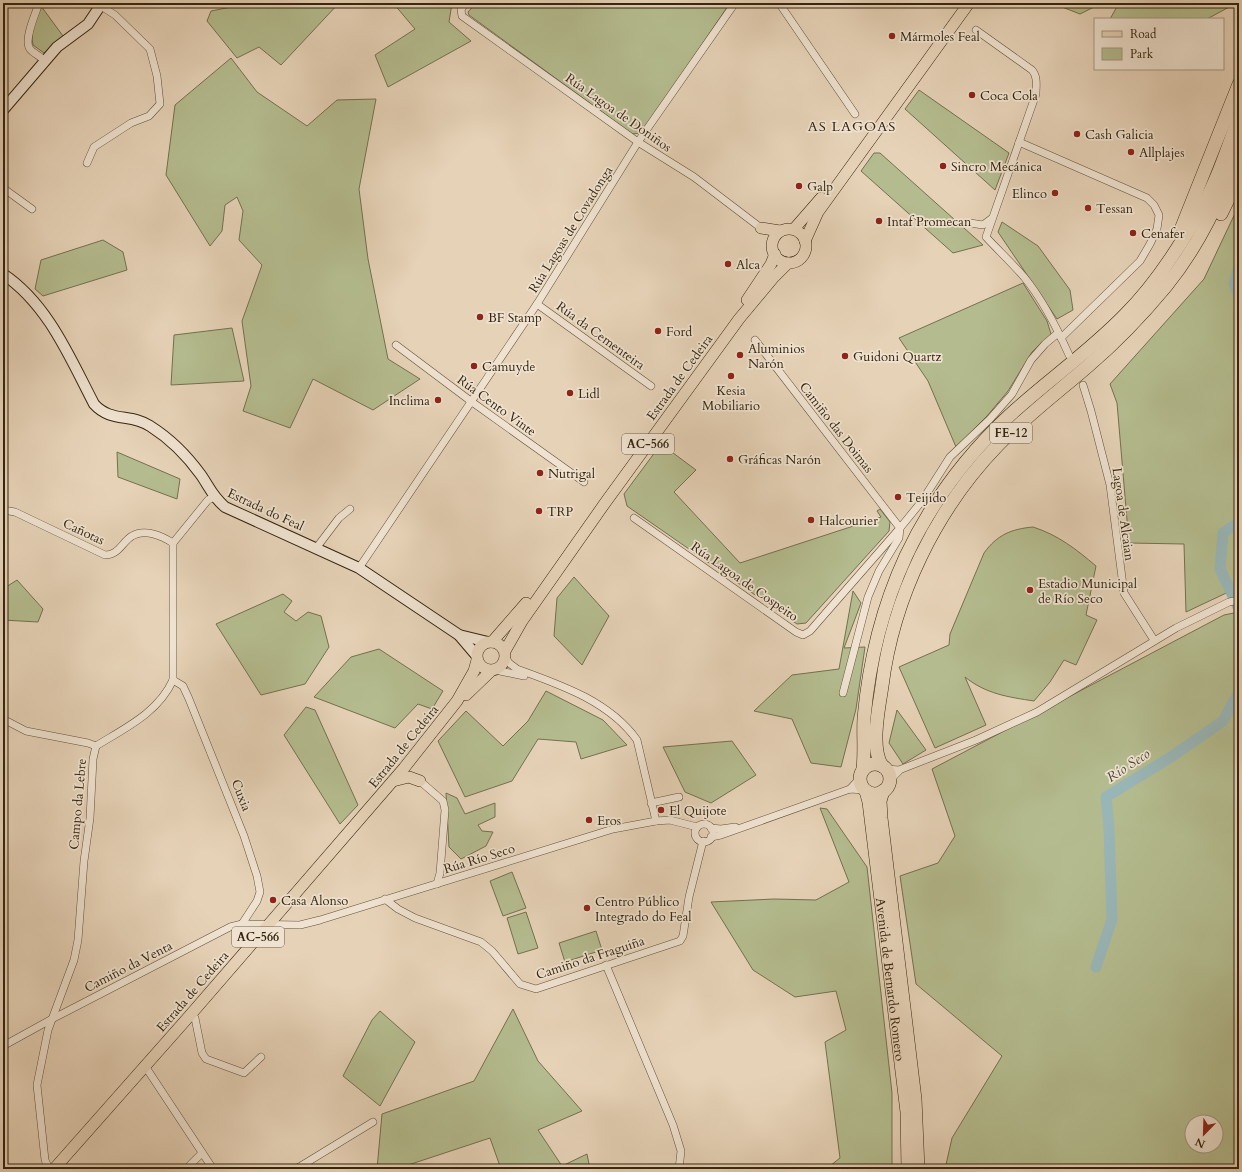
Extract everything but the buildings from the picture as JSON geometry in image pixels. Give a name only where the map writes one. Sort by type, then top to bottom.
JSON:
[{"type":"highway","points":[[1167,263],[1239,84]]},
{"type":"highway","name":"FE-12","points":[[863,782],[864,724],[872,659],[892,590],[923,524],[943,491],[991,433],[1100,340],[1136,303],[1167,263],[1202,206],[1239,117]]},
{"type":"highway","name":"FE-12","points":[[888,775],[876,752],[878,718],[888,648],[902,602],[915,570],[946,512],[972,474],[998,444],[1028,416],[1089,365],[1137,320],[1177,271],[1212,216],[1239,149]]},
{"type":"highway","points":[[1177,271],[1204,243],[1230,197],[1239,177]]},
{"type":"highway","points":[[874,764],[888,775],[874,794],[863,782],[874,764]]},
{"type":"highway","name":"Avenida de Bernardo Romero","points":[[888,775],[880,801],[881,818],[915,1098],[918,1169]]},
{"type":"highway","name":"Avenida de Bernardo Romero","points":[[863,782],[869,802],[907,1112],[908,1169]]},
{"type":"main road","points":[[794,229],[838,177],[962,3]]},
{"type":"main road","name":"AC-566","points":[[788,263],[797,260],[803,255],[806,248],[805,241],[818,212],[969,3]]},
{"type":"main road","points":[[3,110],[56,47],[88,24],[102,4]]},
{"type":"main road","points":[[761,228],[780,231],[794,229],[801,233],[805,241]]},
{"type":"main road","points":[[761,228],[772,242],[775,254],[781,260],[788,263]]},
{"type":"main road","points":[[772,242],[780,231]]},
{"type":"main road","name":"Estrada de Cedeira","points":[[490,642],[526,605],[735,318],[771,264],[775,254]]},
{"type":"main road","name":"Estrada de Cedeira","points":[[505,654],[522,620],[702,369],[739,319],[774,277],[788,263]]},
{"type":"main road","name":"Estrada do Feal","points":[[3,274],[23,288],[45,315],[57,334],[94,404],[101,412],[110,416],[139,419],[151,426],[192,464],[202,476],[214,497],[225,507],[317,547],[359,568],[459,635],[477,657]]},
{"type":"main road","name":"Estrada do Feal","points":[[459,635],[490,642]]},
{"type":"main road","points":[[490,642],[499,644],[505,654],[503,665],[493,671],[482,668],[477,657],[481,646],[490,642]]},
{"type":"main road","name":"Estrada de Cedeira","points":[[54,1169],[393,782],[457,701],[474,671],[477,657]]},
{"type":"main road","name":"Estrada de Cedeira","points":[[457,701],[493,671]]},
{"type":"main road","points":[[414,756],[413,772],[420,781]]},
{"type":"main road","points":[[404,768],[420,781]]},
{"type":"main road","points":[[393,782],[409,777],[420,781]]},
{"type":"street","points":[[39,3],[28,36],[28,45],[30,49],[44,61]]},
{"type":"street","name":"Rúa Lagoa de Doniños","points":[[465,3],[461,10],[462,16],[638,142],[694,177],[761,228]]},
{"type":"street","name":"Rúa Lagoas de Covadonga","points":[[359,568],[538,304],[638,142],[735,3]]},
{"type":"street","points":[[779,3],[855,114]]},
{"type":"street","points":[[87,163],[94,148],[131,123],[148,116],[160,104],[157,76],[150,49],[102,4]]},
{"type":"street","points":[[976,30],[1035,74],[1036,94],[986,237],[1024,278],[1042,303],[1060,335],[1068,355]]},
{"type":"street","points":[[843,693],[868,597],[879,571],[899,538],[900,528],[922,501],[950,457],[999,409],[1012,394],[1031,360],[1045,344],[1060,335],[1140,261],[1152,239],[1159,215],[1154,205],[1147,198],[1019,142]]},
{"type":"street","points":[[3,188],[32,208]]},
{"type":"street","points":[[970,223],[983,225],[992,219]]},
{"type":"street","name":"Rúa da Cementeira","points":[[538,304],[651,386]]},
{"type":"street","name":"Camiño das Doimas","points":[[755,340],[900,528]]},
{"type":"street","name":"Rúa Cento Vinte","points":[[396,345],[472,402],[584,482]]},
{"type":"street","name":"Lagoa de Alcaian","points":[[1083,385],[1092,410],[1110,486],[1124,593],[1154,640]]},
{"type":"street","points":[[173,543],[208,500],[214,497]]},
{"type":"street","points":[[317,547],[339,518],[350,509]]},
{"type":"street","name":"Cañotas","points":[[3,510],[15,512],[105,554],[111,555],[118,551],[132,536],[141,532],[152,533],[173,543]]},
{"type":"street","name":"Rúa Lagoa de Cospeito","points":[[634,518],[796,632],[803,635],[810,631],[900,528]]},
{"type":"street","name":"Campo da Lebre","points":[[49,1169],[45,1160],[37,1085],[52,1019],[74,960],[78,940],[84,861],[90,818],[93,759],[96,746],[151,710],[167,693],[173,680],[173,543]]},
{"type":"street","points":[[888,775],[976,740],[1037,712],[1154,640],[1229,602],[1239,600]]},
{"type":"street","points":[[505,654],[509,663],[517,669],[590,699],[606,709],[631,730],[637,740],[656,821]]},
{"type":"street","points":[[493,671],[550,682]]},
{"type":"street","name":"Cuxia","points":[[173,680],[183,686],[189,699],[244,836],[257,876],[260,892],[257,901],[242,924]]},
{"type":"street","points":[[3,719],[26,731],[88,742],[96,746]]},
{"type":"street","points":[[420,781],[443,801],[445,810],[442,860],[437,884]]},
{"type":"street","points":[[751,824],[721,829],[711,828],[706,824],[697,827],[695,835],[698,839],[703,841],[711,837],[751,824],[850,788],[863,782]]},
{"type":"street","points":[[850,788],[863,782]]},
{"type":"street","points":[[651,803],[679,797]]},
{"type":"street","name":"Rúa Río Seco","points":[[269,924],[300,925],[613,830],[656,821],[670,820],[697,827]]},
{"type":"street","points":[[711,828],[711,837]]},
{"type":"street","name":"Camiño da Fraguiña","points":[[385,899],[398,909],[414,918],[481,942],[492,951],[520,984],[536,989],[680,941],[683,936],[689,897],[703,841]]},
{"type":"street","points":[[442,860],[444,872],[450,880]]},
{"type":"street","name":"Camiño da Venta","points":[[3,1046],[230,927],[242,924],[269,924]]},
{"type":"street","points":[[606,965],[673,1125],[681,1151],[679,1169]]},
{"type":"street","points":[[192,1013],[195,1018],[202,1053],[206,1059],[244,1073],[261,1057]]},
{"type":"street","points":[[145,1066],[213,1169]]},
{"type":"street","points":[[296,1169],[373,1122]]},
{"type":"street","points":[[186,1169],[202,1153]]},
{"type":"green space","points":[[251,3],[339,3],[281,65],[259,47],[237,58],[207,21],[211,11]]},
{"type":"green space","points":[[393,3],[452,3],[449,22],[471,41],[388,87],[375,55],[415,29]]},
{"type":"green space","points":[[476,3],[730,3],[643,131],[632,134],[469,15],[468,12]]},
{"type":"green space","points":[[1052,3],[1090,3],[1094,7],[1080,14]]},
{"type":"green space","points":[[1119,3],[1226,3],[1231,6],[1209,18],[1111,18]]},
{"type":"green space","points":[[41,6],[63,36],[44,53],[33,45],[32,40],[34,25]]},
{"type":"green space","points":[[231,58],[257,92],[307,126],[337,100],[376,99],[359,189],[368,259],[388,359],[420,379],[373,410],[313,379],[290,428],[243,411],[251,386],[242,321],[262,265],[239,240],[243,211],[237,197],[225,205],[222,231],[210,246],[166,175],[175,105]]},
{"type":"green space","points":[[919,90],[1009,153],[995,190],[905,109]]},
{"type":"green space","points":[[874,153],[880,153],[983,245],[953,253],[861,171]]},
{"type":"green space","points":[[1239,205],[1239,587],[1186,612],[1184,544],[1129,543],[1117,403],[1110,384],[1204,279]]},
{"type":"green space","points":[[1002,222],[1038,246],[1070,290],[1073,310],[1057,319],[998,232]]},
{"type":"green space","points":[[103,240],[123,252],[127,270],[43,296],[35,289],[41,260]]},
{"type":"green space","points":[[1023,283],[1047,321],[1051,334],[1032,352],[1008,391],[987,416],[956,447],[928,381],[899,338]]},
{"type":"green space","points":[[232,328],[244,381],[171,385],[174,335]]},
{"type":"green space","points":[[661,444],[696,470],[674,492],[740,563],[881,517],[877,511],[880,509],[890,522],[889,531],[806,623],[797,624],[627,506],[624,494]]},
{"type":"green space","points":[[117,452],[180,479],[177,499],[118,477]]},
{"type":"green space","name":"Estadio Municipal de Río Seco","points":[[1033,527],[1051,534],[1066,543],[1096,566],[1086,615],[1097,620],[1076,665],[1064,660],[1050,682],[1034,701],[989,691],[965,677],[986,725],[935,748],[899,667],[949,645],[950,634],[984,553],[999,537],[1011,531]]},
{"type":"green space","points":[[574,577],[609,616],[582,665],[554,636],[557,598]]},
{"type":"green space","points":[[17,580],[43,609],[38,622],[3,620],[3,589]]},
{"type":"green space","points":[[853,591],[861,603],[844,648],[865,647],[856,709],[841,767],[811,763],[792,719],[754,711],[792,675],[839,669]]},
{"type":"green space","points":[[283,594],[292,601],[284,612],[296,621],[308,612],[321,616],[329,647],[305,684],[261,695],[216,624]]},
{"type":"green space","points":[[1239,612],[1239,1169],[945,1169],[952,1138],[1002,1056],[916,984],[900,876],[938,863],[955,836],[932,769],[1224,615]]},
{"type":"green space","points":[[379,649],[443,691],[432,709],[418,704],[395,728],[314,697],[351,657]]},
{"type":"green space","points":[[546,691],[603,720],[627,745],[581,759],[576,742],[538,739],[512,781],[465,797],[438,741],[466,711],[503,746],[528,721]]},
{"type":"green space","points":[[306,707],[315,710],[358,805],[340,824],[284,735]]},
{"type":"green space","points":[[897,710],[926,750],[903,764],[889,743]]},
{"type":"green space","points":[[732,741],[756,775],[711,803],[685,792],[663,747]]},
{"type":"green space","points":[[446,793],[457,798],[465,814],[495,803],[495,817],[478,825],[482,831],[493,832],[486,846],[461,859],[449,847]]},
{"type":"green space","points":[[820,808],[827,809],[867,867],[892,1093],[892,1169],[826,1169],[840,1158],[825,1042],[846,1030],[836,991],[795,997],[753,970],[711,902],[774,899],[816,900],[849,882]]},
{"type":"green space","points":[[512,872],[526,908],[503,916],[490,881]]},
{"type":"green space","points":[[526,912],[538,948],[518,954],[507,918]]},
{"type":"green space","points":[[596,931],[602,950],[565,962],[559,943]]},
{"type":"green space","points":[[513,1009],[538,1061],[582,1111],[538,1130],[562,1166],[587,1154],[590,1169],[501,1169],[490,1138],[396,1169],[377,1169],[382,1114],[474,1081]]},
{"type":"green space","points":[[380,1011],[415,1042],[380,1106],[343,1076],[372,1020]]},
{"type":"waterway","name":"Río Seco","points":[[1239,267],[1234,284],[1239,296]]},
{"type":"waterway","name":"Río Seco","points":[[1239,522],[1223,533],[1220,569],[1239,609]]},
{"type":"waterway","name":"Río Seco","points":[[1096,967],[1112,919],[1109,828],[1106,797],[1174,755],[1223,721],[1239,692]]},
{"type":"place","name":"Mármoles Feal","points":[[892,36]]},
{"type":"place","name":"Coca Cola","points":[[972,95]]},
{"type":"place","name":"Cash Galicia","points":[[1077,134]]},
{"type":"place","name":"Allplajes","points":[[1131,152]]},
{"type":"place","name":"Sincro Mecánica","points":[[943,166]]},
{"type":"place","name":"Galp","points":[[799,186]]},
{"type":"place","name":"Elinco","points":[[1055,193]]},
{"type":"place","name":"Tessan","points":[[1088,208]]},
{"type":"place","name":"Intaf Promecan","points":[[879,221]]},
{"type":"place","name":"Cenafer","points":[[1133,233]]},
{"type":"place","name":"Alca","points":[[728,264]]},
{"type":"place","name":"BF Stamp","points":[[480,317]]},
{"type":"place","name":"Ford","points":[[658,331]]},
{"type":"place","name":"Aluminios Narón","points":[[740,355]]},
{"type":"place","name":"Guidoni Quartz","points":[[845,356]]},
{"type":"place","name":"Camuyde","points":[[474,366]]},
{"type":"place","name":"Kesia Mobiliario","points":[[731,376]]},
{"type":"place","name":"Lidl","points":[[570,393]]},
{"type":"place","name":"Inclima","points":[[438,400]]},
{"type":"place","name":"Gráficas Narón","points":[[730,459]]},
{"type":"place","name":"Nutrigal","points":[[540,473]]},
{"type":"place","name":"Teijido","points":[[898,497]]},
{"type":"place","name":"TRP","points":[[539,511]]},
{"type":"place","name":"Halcourier","points":[[811,520]]},
{"type":"place","name":"Estadio Municipal de Río Seco","points":[[1030,590]]},
{"type":"place","name":"El Quijote","points":[[661,810]]},
{"type":"place","name":"Eros","points":[[589,820]]},
{"type":"place","name":"Casa Alonso","points":[[273,900]]},
{"type":"place","name":"Centro Público Integrado do Feal","points":[[587,908]]},
{"type":"district","name":"AS LAGOAS","points":[[852,126]]}]
